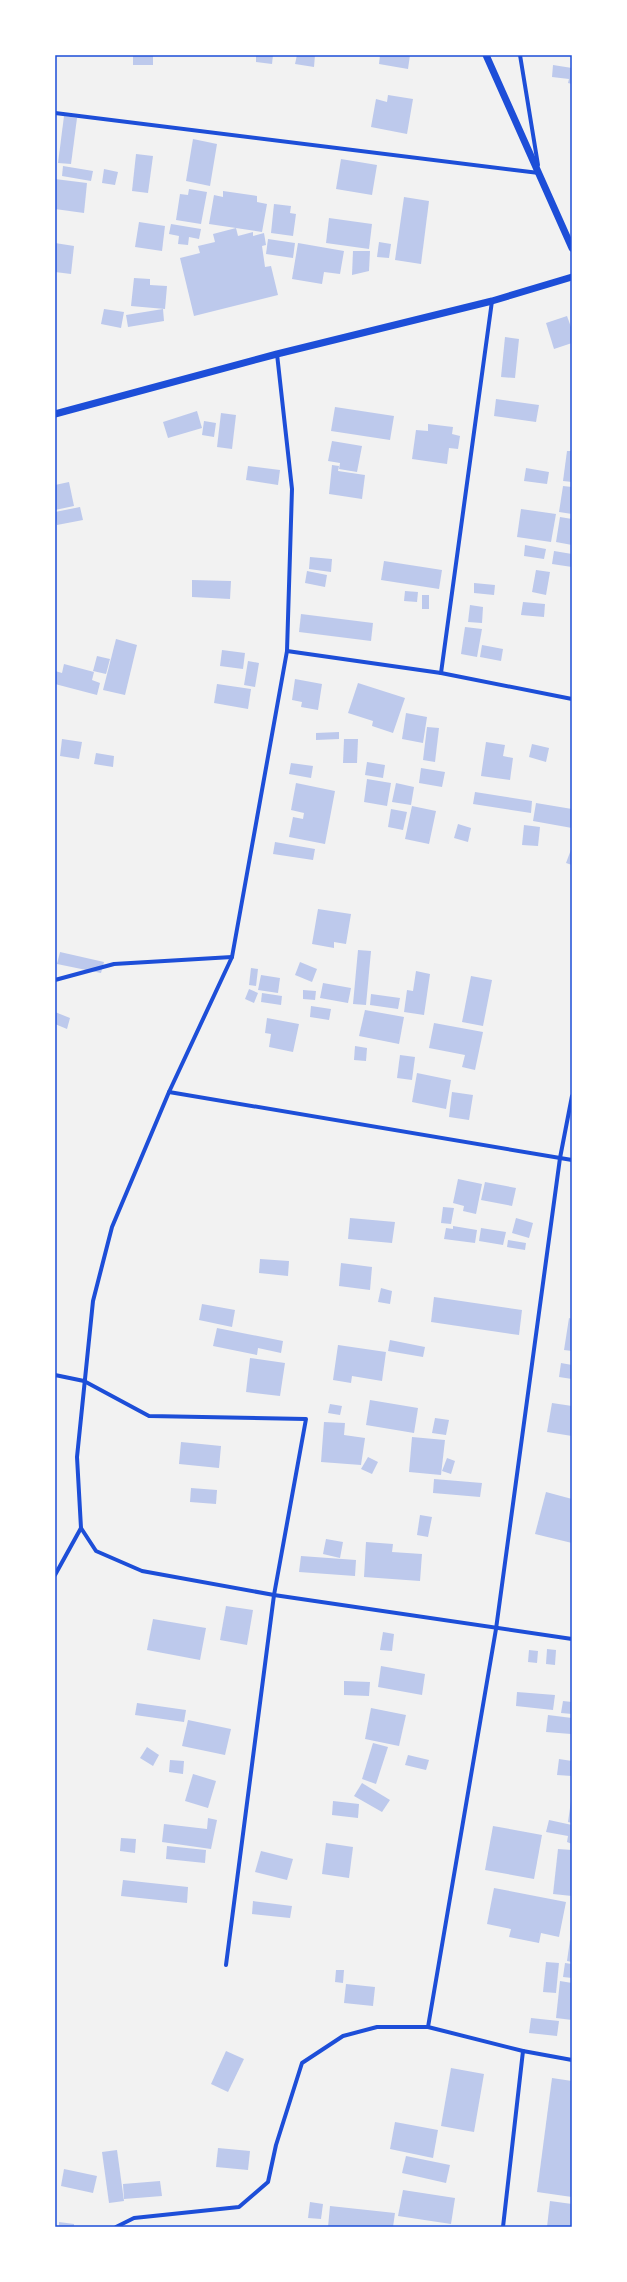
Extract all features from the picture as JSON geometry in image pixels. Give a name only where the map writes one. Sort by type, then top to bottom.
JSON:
[{"type":"street","points":[[486,55],[572,248]]},
{"type":"street","points":[[520,55],[539,173]]},
{"type":"street","points":[[55,113],[539,173]]},
{"type":"street","points":[[55,414],[277,354],[492,301],[572,277]]},
{"type":"street","points":[[441,672],[492,301]]},
{"type":"street","points":[[277,354],[292,489],[287,651],[232,957],[169,1092],[112,1227],[93,1301],[77,1457],[81,1528],[96,1551],[126,1566],[142,1571],[274,1595],[496,1629],[572,1639]]},
{"type":"street","points":[[287,651],[441,672],[572,699]]},
{"type":"street","points":[[55,980],[114,964],[232,957]]},
{"type":"street","points":[[169,1092],[572,1160]]},
{"type":"street","points":[[428,2027],[496,1629],[560,1158],[572,1096]]},
{"type":"street","points":[[55,1375],[84,1381],[149,1416],[306,1419],[274,1595],[226,1965]]},
{"type":"street","points":[[55,1575],[81,1528]]},
{"type":"street","points":[[116,2227],[134,2218],[239,2207],[268,2182],[276,2145],[302,2063],[343,2036],[377,2026],[428,2027],[523,2051],[572,2060]]},
{"type":"street","points":[[503,2227],[523,2051]]},
{"type":"building","points":[[133,55],[153,55],[153,65],[133,65]]},
{"type":"building","points":[[256,55],[273,55],[272,64],[256,62]]},
{"type":"building","points":[[297,55],[315,55],[314,67],[295,64]]},
{"type":"building","points":[[380,55],[410,55],[408,69],[379,64]]},
{"type":"building","points":[[553,65],[572,68],[572,84],[568,83],[569,79],[552,77]]},
{"type":"building","points":[[388,95],[413,99],[407,134],[371,127],[376,99],[387,102]]},
{"type":"building","points":[[64,116],[77,118],[71,164],[58,163]]},
{"type":"building","points":[[193,139],[217,144],[210,186],[186,181]]},
{"type":"building","points":[[136,154],[153,156],[148,193],[132,191]]},
{"type":"building","points":[[341,159],[377,165],[372,195],[336,189]]},
{"type":"building","points":[[63,166],[93,171],[91,181],[62,176]]},
{"type":"building","points":[[104,169],[118,172],[115,185],[102,183]]},
{"type":"building","points":[[55,179],[87,183],[84,213],[55,209]]},
{"type":"building","points":[[189,189],[207,192],[201,224],[176,220],[180,194],[188,195]]},
{"type":"building","points":[[223,191],[257,196],[257,202],[267,204],[262,232],[209,224],[214,195],[223,197]]},
{"type":"building","points":[[404,197],[429,201],[421,264],[395,260]]},
{"type":"building","points":[[274,204],[291,206],[290,213],[296,214],[293,236],[271,233]]},
{"type":"building","points":[[329,218],[372,224],[369,249],[326,243]]},
{"type":"building","points":[[139,222],[165,226],[162,251],[135,247]]},
{"type":"building","points":[[171,224],[201,229],[199,239],[189,237],[188,245],[178,244],[179,236],[169,234]]},
{"type":"building","points":[[236,228],[238,236],[253,232],[253,236],[264,233],[266,245],[262,246],[265,267],[271,266],[278,295],[194,316],[180,258],[200,253],[198,246],[215,242],[213,234]]},
{"type":"building","points":[[268,239],[295,243],[293,258],[266,254]]},
{"type":"building","points":[[379,242],[391,244],[389,258],[377,257]]},
{"type":"building","points":[[55,243],[74,246],[71,274],[55,272]]},
{"type":"building","points":[[298,243],[344,251],[340,274],[324,272],[322,284],[292,279]]},
{"type":"building","points":[[353,251],[370,251],[369,271],[352,275]]},
{"type":"building","points":[[134,278],[150,279],[150,285],[167,286],[165,309],[131,306]]},
{"type":"building","points":[[104,309],[124,312],[121,328],[101,324]]},
{"type":"building","points":[[163,309],[164,321],[128,327],[126,315]]},
{"type":"building","points":[[567,316],[572,330],[572,343],[554,349],[546,323]]},
{"type":"building","points":[[505,337],[519,339],[515,378],[501,377]]},
{"type":"building","points":[[496,399],[539,405],[536,422],[494,416]]},
{"type":"building","points":[[335,407],[394,416],[390,440],[331,431]]},
{"type":"building","points":[[197,411],[202,428],[168,438],[163,422]]},
{"type":"building","points":[[221,413],[236,415],[232,449],[217,447]]},
{"type":"building","points":[[204,421],[216,423],[214,437],[202,435]]},
{"type":"building","points":[[428,424],[453,427],[452,434],[460,436],[458,449],[449,448],[447,464],[412,459],[416,430],[428,431]]},
{"type":"building","points":[[332,441],[362,446],[357,472],[339,469],[340,463],[328,461]]},
{"type":"building","points":[[567,451],[572,451],[572,482],[563,481]]},
{"type":"building","points":[[332,465],[339,466],[338,471],[365,475],[362,499],[329,494]]},
{"type":"building","points":[[248,466],[280,470],[278,485],[246,480]]},
{"type":"building","points":[[526,468],[549,472],[547,484],[524,481]]},
{"type":"building","points":[[69,482],[74,506],[55,510],[55,485]]},
{"type":"building","points":[[563,486],[572,487],[572,514],[559,512]]},
{"type":"building","points":[[80,507],[83,520],[57,525],[55,512]]},
{"type":"building","points":[[521,509],[556,514],[551,542],[517,537]]},
{"type":"building","points":[[560,517],[572,519],[572,545],[556,542]]},
{"type":"building","points":[[525,545],[546,549],[544,559],[524,556]]},
{"type":"building","points":[[554,551],[572,554],[572,567],[552,564]]},
{"type":"building","points":[[310,557],[332,559],[331,572],[309,569]]},
{"type":"building","points":[[384,561],[442,570],[439,589],[381,580]]},
{"type":"building","points":[[536,570],[550,572],[546,595],[532,592]]},
{"type":"building","points":[[307,571],[327,575],[325,587],[305,583]]},
{"type":"building","points":[[192,580],[231,581],[230,599],[192,597]]},
{"type":"building","points":[[474,583],[495,585],[494,595],[474,593]]},
{"type":"building","points":[[405,591],[418,592],[417,602],[404,601]]},
{"type":"building","points":[[422,595],[429,595],[429,609],[422,609]]},
{"type":"building","points":[[523,602],[545,604],[544,617],[521,615]]},
{"type":"building","points":[[470,605],[483,607],[482,623],[468,622]]},
{"type":"building","points":[[301,614],[373,623],[371,641],[299,632]]},
{"type":"building","points":[[465,627],[482,629],[477,657],[461,654]]},
{"type":"building","points":[[116,639],[137,645],[125,695],[103,690]]},
{"type":"building","points":[[482,645],[503,649],[501,661],[480,657]]},
{"type":"building","points":[[222,650],[245,653],[243,669],[220,666]]},
{"type":"building","points":[[97,656],[110,659],[106,674],[93,671]]},
{"type":"building","points":[[248,661],[259,663],[255,687],[244,685]]},
{"type":"building","points":[[64,664],[94,672],[92,680],[100,683],[97,695],[55,684],[55,671],[62,673]]},
{"type":"building","points":[[295,679],[322,684],[318,710],[301,707],[302,702],[292,700]]},
{"type":"building","points":[[358,683],[405,698],[393,733],[372,726],[373,721],[348,713]]},
{"type":"building","points":[[217,684],[251,689],[248,709],[214,703]]},
{"type":"building","points":[[406,713],[427,717],[423,743],[402,739]]},
{"type":"building","points":[[427,727],[439,728],[435,762],[423,760]]},
{"type":"building","points":[[339,732],[339,739],[316,740],[316,733]]},
{"type":"building","points":[[62,739],[82,742],[79,759],[60,756]]},
{"type":"building","points":[[344,739],[358,739],[357,763],[343,763]]},
{"type":"building","points":[[486,742],[505,745],[503,756],[513,758],[510,780],[481,776]]},
{"type":"building","points":[[532,744],[549,748],[546,762],[529,757]]},
{"type":"building","points":[[96,753],[114,756],[113,767],[94,764]]},
{"type":"building","points":[[367,762],[385,765],[383,778],[365,775]]},
{"type":"building","points":[[291,763],[313,766],[311,778],[289,774]]},
{"type":"building","points":[[421,768],[445,772],[442,787],[419,783]]},
{"type":"building","points":[[367,779],[391,783],[387,806],[364,802]]},
{"type":"building","points":[[296,783],[335,791],[325,844],[289,837],[293,817],[303,819],[304,813],[291,810]]},
{"type":"building","points":[[396,783],[414,787],[411,805],[392,802]]},
{"type":"building","points":[[475,792],[532,801],[531,813],[473,804]]},
{"type":"building","points":[[536,803],[572,809],[572,828],[533,821]]},
{"type":"building","points":[[412,806],[436,811],[429,844],[405,839]]},
{"type":"building","points":[[391,809],[407,812],[403,830],[388,827]]},
{"type":"building","points":[[458,824],[471,828],[468,842],[454,838]]},
{"type":"building","points":[[524,825],[540,827],[538,846],[522,845]]},
{"type":"building","points":[[275,842],[315,849],[313,860],[273,854]]},
{"type":"building","points":[[572,847],[572,865],[566,863]]},
{"type":"building","points":[[318,909],[351,914],[346,944],[334,942],[334,948],[312,944]]},
{"type":"building","points":[[358,950],[371,951],[366,1005],[353,1004]]},
{"type":"building","points":[[60,952],[104,962],[101,973],[57,964]]},
{"type":"building","points":[[300,962],[317,969],[312,982],[295,975]]},
{"type":"building","points":[[251,968],[258,969],[256,986],[249,985]]},
{"type":"building","points":[[416,971],[430,974],[424,1015],[404,1012],[407,990],[413,991]]},
{"type":"building","points":[[261,975],[280,978],[278,993],[258,990]]},
{"type":"building","points":[[471,976],[492,980],[483,1026],[462,1022]]},
{"type":"building","points":[[323,983],[351,988],[348,1003],[320,998]]},
{"type":"building","points":[[249,989],[258,993],[254,1003],[245,999]]},
{"type":"building","points":[[303,990],[316,991],[315,1000],[303,999]]},
{"type":"building","points":[[262,993],[282,996],[281,1005],[261,1002]]},
{"type":"building","points":[[371,994],[400,998],[398,1009],[370,1005]]},
{"type":"building","points":[[311,1006],[331,1009],[329,1020],[310,1017]]},
{"type":"building","points":[[365,1010],[404,1017],[399,1044],[359,1036]]},
{"type":"building","points":[[55,1012],[70,1018],[67,1029],[55,1024]]},
{"type":"building","points":[[267,1018],[299,1024],[293,1052],[269,1047],[271,1034],[265,1033]]},
{"type":"building","points":[[434,1023],[483,1032],[475,1070],[462,1067],[465,1055],[429,1048]]},
{"type":"building","points":[[355,1046],[367,1048],[366,1061],[354,1060]]},
{"type":"building","points":[[400,1055],[415,1057],[412,1080],[397,1078]]},
{"type":"building","points":[[417,1073],[451,1080],[446,1109],[412,1102]]},
{"type":"building","points":[[452,1092],[473,1095],[469,1120],[449,1117]]},
{"type":"building","points":[[458,1179],[482,1184],[476,1214],[463,1211],[464,1206],[453,1203]]},
{"type":"building","points":[[485,1182],[516,1188],[512,1206],[481,1200]]},
{"type":"building","points":[[443,1207],[454,1208],[451,1224],[441,1223]]},
{"type":"building","points":[[350,1218],[395,1222],[392,1243],[348,1239]]},
{"type":"building","points":[[516,1218],[533,1223],[529,1238],[512,1233]]},
{"type":"building","points":[[453,1226],[477,1230],[475,1243],[444,1239],[446,1228],[453,1229]]},
{"type":"building","points":[[481,1228],[506,1232],[503,1245],[479,1241]]},
{"type":"building","points":[[508,1240],[526,1243],[525,1250],[507,1247]]},
{"type":"building","points":[[260,1259],[289,1261],[288,1276],[259,1273]]},
{"type":"building","points":[[341,1263],[372,1267],[370,1290],[339,1286]]},
{"type":"building","points":[[381,1288],[392,1291],[390,1304],[378,1302]]},
{"type":"building","points":[[434,1297],[522,1310],[519,1335],[431,1322]]},
{"type":"building","points":[[202,1304],[235,1310],[232,1327],[199,1320]]},
{"type":"building","points":[[569,1318],[572,1319],[572,1351],[564,1350]]},
{"type":"building","points":[[217,1328],[283,1341],[281,1353],[258,1348],[257,1355],[213,1346]]},
{"type":"building","points":[[390,1340],[425,1347],[423,1357],[388,1351]]},
{"type":"building","points":[[338,1345],[386,1352],[382,1381],[352,1376],[351,1383],[333,1380]]},
{"type":"building","points":[[250,1358],[285,1363],[280,1396],[246,1392]]},
{"type":"building","points":[[561,1363],[572,1365],[572,1379],[559,1377]]},
{"type":"building","points":[[370,1400],[418,1408],[414,1433],[366,1425]]},
{"type":"building","points":[[552,1403],[572,1406],[572,1436],[547,1432]]},
{"type":"building","points":[[330,1404],[342,1406],[340,1415],[328,1413]]},
{"type":"building","points":[[435,1418],[449,1420],[446,1435],[432,1433]]},
{"type":"building","points":[[324,1422],[345,1423],[344,1435],[365,1438],[361,1465],[321,1462]]},
{"type":"building","points":[[412,1437],[445,1440],[441,1475],[409,1472]]},
{"type":"building","points":[[181,1442],[221,1446],[219,1468],[179,1464]]},
{"type":"building","points":[[368,1457],[378,1462],[372,1474],[361,1469]]},
{"type":"building","points":[[447,1458],[455,1461],[451,1474],[442,1471]]},
{"type":"building","points":[[434,1479],[482,1483],[480,1497],[433,1493]]},
{"type":"building","points":[[191,1488],[217,1490],[216,1504],[190,1502]]},
{"type":"building","points":[[546,1492],[572,1499],[572,1543],[535,1534]]},
{"type":"building","points":[[420,1515],[432,1517],[428,1537],[417,1535]]},
{"type":"building","points":[[326,1539],[343,1542],[340,1558],[323,1554]]},
{"type":"building","points":[[366,1542],[393,1544],[392,1552],[422,1554],[420,1581],[364,1577]]},
{"type":"building","points":[[301,1556],[356,1560],[355,1576],[299,1572]]},
{"type":"building","points":[[226,1606],[253,1610],[247,1645],[220,1640]]},
{"type":"building","points":[[153,1619],[206,1628],[200,1660],[147,1650]]},
{"type":"building","points":[[383,1632],[394,1634],[392,1651],[380,1650]]},
{"type":"building","points":[[547,1649],[556,1650],[555,1665],[546,1664]]},
{"type":"building","points":[[529,1650],[538,1651],[537,1663],[528,1662]]},
{"type":"building","points":[[381,1666],[425,1674],[422,1695],[378,1687]]},
{"type":"building","points":[[344,1681],[370,1682],[369,1696],[344,1695]]},
{"type":"building","points":[[517,1692],[555,1695],[553,1710],[516,1706]]},
{"type":"building","points":[[563,1701],[572,1702],[572,1714],[561,1713]]},
{"type":"building","points":[[137,1703],[186,1710],[184,1722],[135,1715]]},
{"type":"building","points":[[371,1708],[406,1715],[399,1746],[365,1739]]},
{"type":"building","points":[[548,1715],[572,1718],[571,1734],[546,1732]]},
{"type":"building","points":[[188,1720],[231,1729],[225,1755],[182,1746]]},
{"type":"building","points":[[373,1743],[388,1747],[376,1784],[362,1779]]},
{"type":"building","points":[[147,1747],[159,1755],[153,1766],[140,1758]]},
{"type":"building","points":[[408,1755],[429,1760],[426,1770],[405,1765]]},
{"type":"building","points":[[559,1759],[572,1761],[572,1776],[557,1775]]},
{"type":"building","points":[[170,1760],[184,1761],[183,1774],[169,1772]]},
{"type":"building","points":[[193,1774],[216,1781],[208,1808],[185,1801]]},
{"type":"building","points":[[362,1783],[390,1800],[382,1812],[354,1796]]},
{"type":"building","points":[[333,1801],[359,1804],[358,1818],[332,1815]]},
{"type":"building","points":[[572,1801],[572,1823],[568,1822]]},
{"type":"building","points":[[208,1818],[217,1820],[211,1849],[162,1842],[164,1824],[207,1829]]},
{"type":"building","points":[[549,1820],[572,1825],[572,1844],[567,1842],[568,1836],[546,1832]]},
{"type":"building","points":[[493,1826],[542,1835],[534,1879],[485,1870]]},
{"type":"building","points":[[121,1838],[136,1839],[135,1853],[120,1851]]},
{"type":"building","points":[[326,1843],[353,1847],[349,1878],[322,1874]]},
{"type":"building","points":[[167,1846],[206,1850],[205,1863],[166,1859]]},
{"type":"building","points":[[558,1849],[572,1850],[572,1896],[553,1894]]},
{"type":"building","points":[[261,1851],[293,1859],[287,1880],[255,1872]]},
{"type":"building","points":[[123,1880],[188,1887],[187,1903],[121,1896]]},
{"type":"building","points":[[494,1888],[566,1902],[559,1937],[541,1933],[539,1943],[509,1937],[511,1929],[487,1924]]},
{"type":"building","points":[[253,1901],[292,1906],[290,1918],[252,1914]]},
{"type":"building","points":[[570,1940],[572,1941],[572,1962],[567,1961]]},
{"type":"building","points":[[546,1962],[559,1963],[556,1993],[543,1992]]},
{"type":"building","points":[[565,1963],[572,1964],[572,1978],[563,1977]]},
{"type":"building","points":[[336,1970],[344,1970],[343,1983],[335,1982]]},
{"type":"building","points":[[560,1981],[572,1983],[572,2020],[556,2018]]},
{"type":"building","points":[[346,1984],[375,1987],[373,2006],[344,2003]]},
{"type":"building","points":[[531,2018],[559,2021],[557,2036],[529,2033]]},
{"type":"building","points":[[226,2051],[244,2059],[228,2092],[211,2084]]},
{"type":"building","points":[[451,2068],[484,2074],[474,2132],[441,2126]]},
{"type":"building","points":[[552,2078],[572,2081],[572,2197],[537,2192]]},
{"type":"building","points":[[395,2122],[438,2130],[433,2158],[390,2149]]},
{"type":"building","points":[[218,2148],[250,2151],[248,2170],[216,2167]]},
{"type":"building","points":[[117,2150],[124,2201],[109,2203],[102,2152]]},
{"type":"building","points":[[406,2156],[450,2165],[446,2183],[402,2173]]},
{"type":"building","points":[[64,2169],[97,2176],[93,2193],[61,2186]]},
{"type":"building","points":[[160,2181],[162,2196],[124,2199],[123,2184]]},
{"type":"building","points":[[403,2190],[455,2198],[451,2224],[398,2216]]},
{"type":"building","points":[[550,2201],[572,2204],[572,2227],[547,2227]]},
{"type":"building","points":[[310,2202],[323,2204],[321,2219],[308,2218]]},
{"type":"building","points":[[330,2206],[395,2213],[393,2227],[328,2227]]},
{"type":"building","points":[[59,2222],[74,2224],[74,2227],[59,2227]]}]
